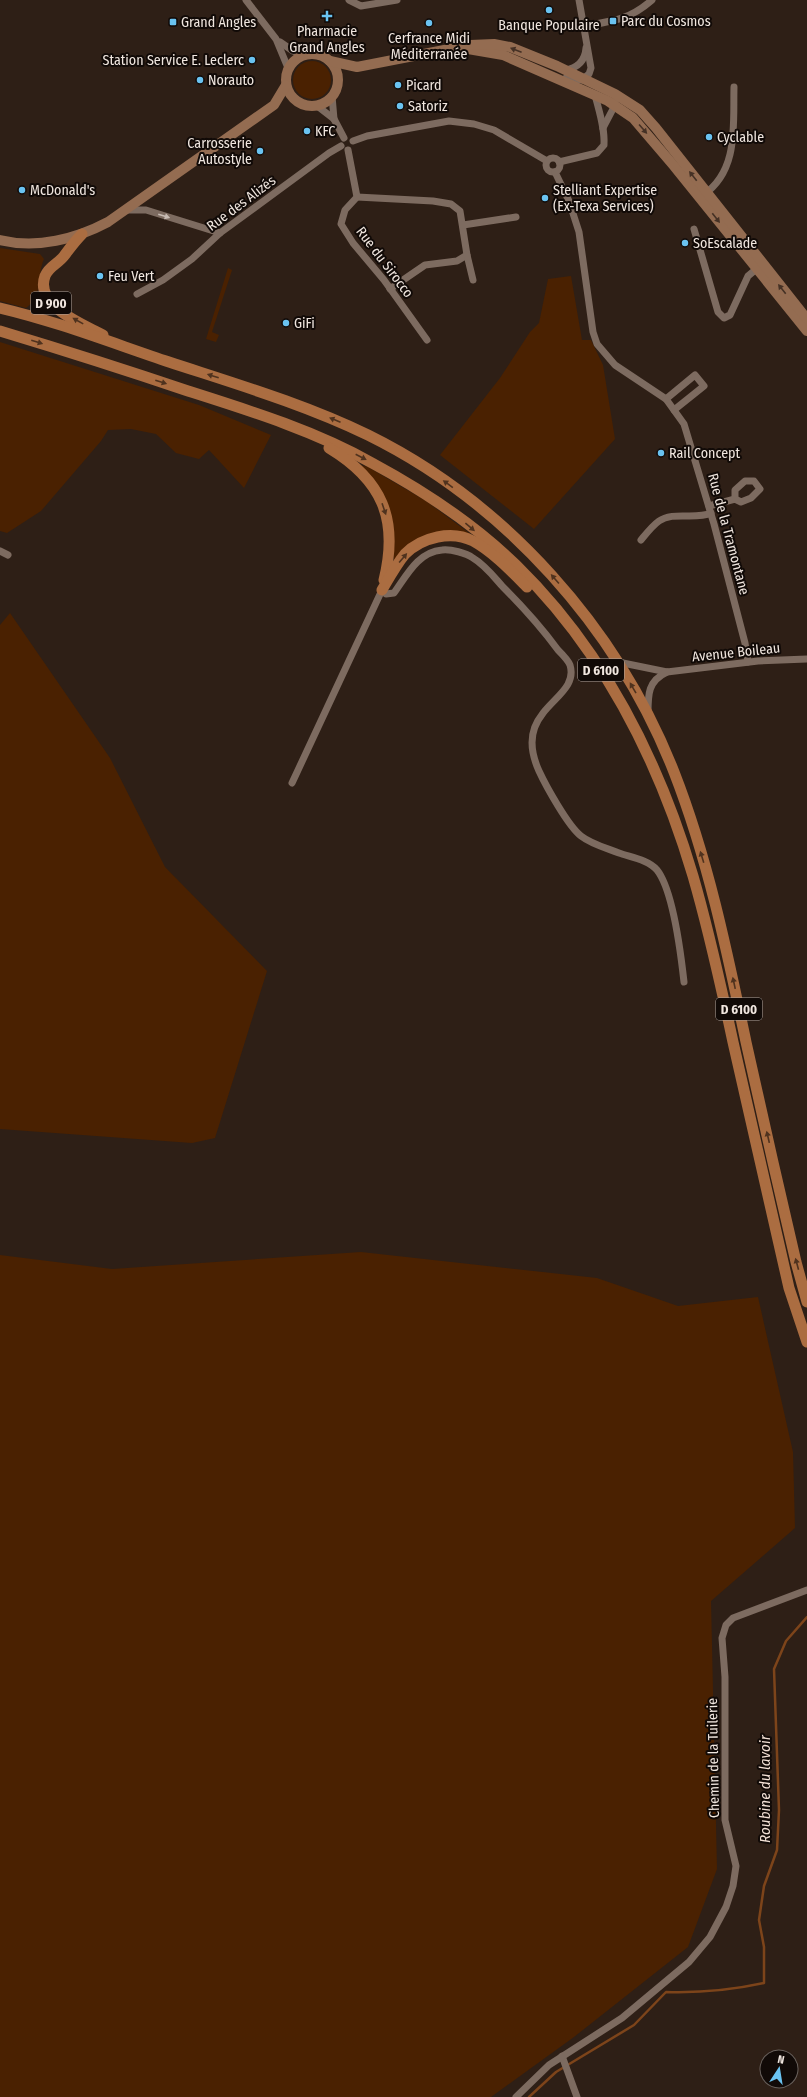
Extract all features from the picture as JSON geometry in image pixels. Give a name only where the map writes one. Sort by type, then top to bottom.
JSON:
[{"type":"main road","points":[[288,68],[292,62],[304,55],[318,54],[330,61],[357,67],[458,49],[470,45],[494,44],[510,48],[565,70],[613,100],[647,118],[703,195],[760,266],[807,319]]},
{"type":"main road","points":[[458,49],[492,52],[512,58],[584,90],[597,90]]},
{"type":"main road","points":[[330,61],[335,68],[338,85]]},
{"type":"main road","points":[[316,106],[328,100],[348,73],[357,67]]},
{"type":"main road","name":"D 900","points":[[0,240],[32,243],[49,242],[82,234],[108,222],[274,105],[286,85],[288,68]]},
{"type":"main road","points":[[286,85],[288,92],[298,102]]},
{"type":"main road","points":[[613,100],[627,112],[703,195]]},
{"type":"main road","name":"D 900","points":[[274,105],[298,102],[307,106],[316,106]]},
{"type":"main road","name":"D 900","points":[[82,234],[69,248],[64,257],[50,268],[45,277],[45,293],[48,301],[59,310],[125,347]]},
{"type":"main road","points":[[760,266],[807,331]]},
{"type":"main road","name":"D 6100","points":[[0,308],[252,389],[319,413],[371,437],[434,474],[499,523],[549,571],[581,609],[618,662],[648,715],[675,776],[690,817],[709,879],[725,944],[796,1262],[807,1302]]},
{"type":"main road","name":"D 6100","points":[[0,331],[225,403],[296,428],[372,462],[458,516],[516,565],[577,636],[612,688],[643,744],[670,810],[693,875],[713,950],[789,1288],[807,1342]]},
{"type":"main road","points":[[296,428],[354,465],[367,476],[378,494],[385,510],[390,531],[388,564],[382,590]]},
{"type":"main road","points":[[382,590],[397,565],[415,546],[427,539],[441,536],[459,537],[472,540],[485,548],[577,636]]},
{"type":"street","points":[[246,0],[276,39],[288,68]]},
{"type":"street","points":[[349,0],[361,6],[393,0]]},
{"type":"street","points":[[547,161],[552,158],[559,162],[597,153],[604,145],[603,128],[599,118],[600,111],[597,90],[591,68],[579,0]]},
{"type":"street","points":[[584,26],[623,19],[633,15],[652,0]]},
{"type":"street","points":[[276,39],[293,51],[304,55]]},
{"type":"street","points":[[565,70],[575,68],[580,64],[586,52],[587,42]]},
{"type":"street","points":[[512,58],[572,80],[589,74],[591,68]]},
{"type":"street","points":[[580,64],[580,78],[584,90]]},
{"type":"street","points":[[703,195],[717,182],[730,157],[732,146],[734,87]]},
{"type":"street","points":[[332,96],[334,119],[344,138]]},
{"type":"street","points":[[600,111],[613,100]]},
{"type":"street","points":[[603,128],[610,115],[613,100]]},
{"type":"street","points":[[316,106],[334,119]]},
{"type":"street","points":[[610,115],[616,112],[627,112]]},
{"type":"street","points":[[353,141],[367,136],[449,121],[474,124],[494,130],[547,161]]},
{"type":"street","points":[[344,138],[349,137],[353,141]]},
{"type":"street","points":[[344,138],[341,146],[348,150],[357,197],[451,204],[460,212],[473,280]]},
{"type":"street","points":[[348,150],[353,146],[353,141]]},
{"type":"street","name":"Rue des Alizés","points":[[137,294],[163,280],[192,259],[220,233],[341,146]]},
{"type":"street","points":[[547,161],[546,167],[551,172],[555,172],[559,168],[559,162]]},
{"type":"street","name":"Rue de la Tramontane","points":[[555,172],[569,201],[579,232],[593,332],[597,344],[615,365],[666,399],[684,424],[710,509],[745,643],[748,662]]},
{"type":"street","name":"Rue du Sirocco","points":[[357,197],[345,210],[341,224],[353,243],[390,289],[427,340]]},
{"type":"street","points":[[126,210],[146,210],[220,233]]},
{"type":"street","points":[[463,225],[516,217]]},
{"type":"street","points":[[694,229],[718,312],[724,318],[730,315],[748,276],[760,266]]},
{"type":"street","points":[[390,289],[425,265],[457,261],[467,255]]},
{"type":"street","points":[[666,399],[695,376],[704,386],[674,410]]},
{"type":"street","points":[[641,540],[659,521],[670,517],[702,517],[710,509],[735,499]]},
{"type":"street","points":[[292,783],[382,590],[386,594],[394,593],[416,562],[429,553],[443,549],[457,551],[471,556],[482,564],[535,620],[570,665],[570,677],[565,689],[538,717],[532,731],[532,751],[539,771],[573,828],[581,836],[595,844],[656,868],[662,879],[675,924],[684,982]]},
{"type":"street","points":[[0,551],[8,555]]},
{"type":"street","name":"Avenue Boileau","points":[[618,662],[667,672],[748,662],[807,659]]},
{"type":"street","points":[[648,715],[649,690],[656,678],[667,672]]},
{"type":"street","name":"Chemin de la Tuilerie","points":[[516,2097],[549,2065],[563,2058],[622,2018],[690,1962],[710,1937],[726,1907],[733,1886],[736,1866],[725,1820],[725,1685],[722,1638],[726,1625],[733,1618],[807,1590]]},
{"type":"street","points":[[563,2058],[577,2097]]},
{"type":"shaded area","points":[[308,61],[316,61],[323,64],[328,69],[331,80],[328,91],[323,96],[316,99],[308,99],[301,96],[296,91],[293,84],[293,76],[296,69],[301,64]]},
{"type":"shaded area","points":[[0,248],[40,254],[44,259],[37,292],[32,303],[26,308],[0,301]]},
{"type":"shaded area","points":[[228,268],[232,270],[212,332],[219,335],[216,342],[206,339]]},
{"type":"shaded area","points":[[571,276],[582,340],[591,340],[603,365],[615,439],[534,529],[440,455],[500,378],[530,332],[539,323],[548,279]]},
{"type":"shaded area","points":[[0,342],[199,405],[271,435],[244,488],[209,450],[199,459],[176,453],[156,434],[131,429],[108,430],[101,441],[41,511],[7,533],[0,531]]},
{"type":"shaded area","points":[[360,465],[368,467],[426,501],[473,536],[440,532],[394,562],[392,523]]},
{"type":"shaded area","points":[[10,613],[110,758],[165,867],[267,971],[215,1138],[192,1143],[0,1129],[0,625]]},
{"type":"shaded area","points":[[361,1252],[597,1278],[678,1306],[758,1297],[793,1452],[795,1528],[711,1601],[717,1869],[688,1947],[574,2037],[491,2097],[0,2097],[0,1255],[112,1269]]},
{"type":"waterway","name":"Roubine du lavoir","points":[[529,2097],[556,2072],[634,2025],[666,1992],[691,1992],[740,1988],[764,1983],[764,1947],[759,1920],[764,1886],[777,1850],[779,1810],[774,1669],[786,1641],[807,1617]]},
{"type":"place","name":"Banque Populaire","points":[[549,10]]},
{"type":"place","name":"Pharmacie Grand Angles","points":[[327,16]]},
{"type":"place","name":"Parc du Cosmos","points":[[613,21]]},
{"type":"place","name":"Grand Angles","points":[[173,22]]},
{"type":"place","name":"Cerfrance Midi Méditerranée","points":[[429,23]]},
{"type":"place","name":"Station Service E. Leclerc","points":[[252,60]]},
{"type":"place","name":"Norauto","points":[[200,80]]},
{"type":"place","name":"Picard","points":[[398,85]]},
{"type":"place","name":"Satoriz","points":[[400,106]]},
{"type":"place","name":"KFC","points":[[307,131]]},
{"type":"place","name":"Cyclable","points":[[709,137]]},
{"type":"place","name":"Carrosserie Autostyle","points":[[260,151]]},
{"type":"place","name":"McDonald's","points":[[22,190]]},
{"type":"place","name":"Stelliant Expertise (Ex-Texa Services)","points":[[545,198]]},
{"type":"place","name":"SoEscalade","points":[[685,243]]},
{"type":"place","name":"Feu Vert","points":[[100,276]]},
{"type":"place","name":"GiFi","points":[[286,323]]},
{"type":"place","name":"Rail Concept","points":[[661,453]]}]
